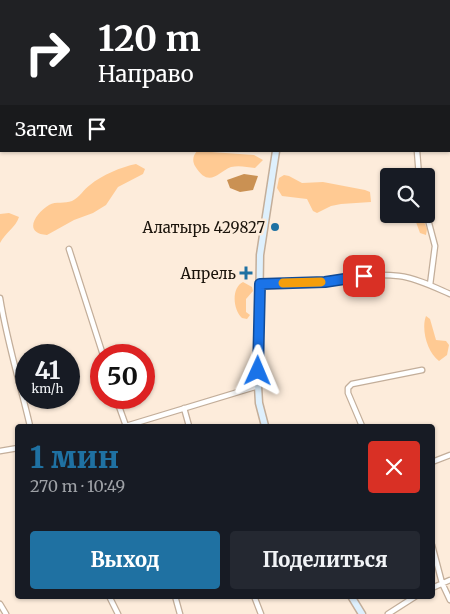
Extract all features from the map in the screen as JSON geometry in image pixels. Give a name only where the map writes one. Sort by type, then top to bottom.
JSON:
[{"type":"main road","points":[[264,424],[259,403],[258,386],[260,255],[263,225],[276,152]]},
{"type":"main road","points":[[354,599],[362,614]]},
{"type":"street","points":[[417,152],[418,168]]},
{"type":"street","points":[[429,223],[435,246],[430,285]]},
{"type":"street","points":[[69,249],[99,344]]},
{"type":"street","points":[[260,284],[325,282],[385,275],[402,276],[450,294]]},
{"type":"street","points":[[0,298],[6,336],[15,359],[30,424]]},
{"type":"street","points":[[361,424],[348,393],[348,388],[352,384],[422,370]]},
{"type":"street","points":[[132,424],[258,386]]},
{"type":"street","points":[[184,408],[188,424]]},
{"type":"street","points":[[120,409],[125,424]]},
{"type":"street","points":[[0,451],[15,448]]},
{"type":"street","points":[[435,461],[450,455]]},
{"type":"street","points":[[435,556],[442,583],[450,600]]},
{"type":"street","points":[[435,586],[450,580]]},
{"type":"street","points":[[110,599],[118,614]]},
{"type":"street","points":[[176,599],[180,614]]},
{"type":"street","points":[[255,599],[261,614]]},
{"type":"street","points":[[388,614],[411,599]]},
{"type":"street","points":[[0,604],[6,614]]},
{"type":"shaded area","points":[[196,152],[211,152],[254,155],[263,160],[255,168],[231,167],[209,178],[200,173],[195,166],[193,158]]},
{"type":"shaded area","points":[[136,164],[145,169],[143,174],[118,187],[106,205],[47,235],[35,231],[33,227],[36,217],[49,205],[72,201],[100,178],[118,169]]},
{"type":"shaded area","points":[[244,174],[258,176],[253,190],[240,192],[230,188],[227,180]]},
{"type":"shaded area","points":[[284,175],[302,183],[323,182],[365,190],[370,192],[371,202],[331,206],[317,213],[313,211],[307,199],[282,196],[277,188],[279,178]]},
{"type":"shaded area","points":[[9,213],[19,217],[0,243],[0,214]]},
{"type":"shaded area","points":[[416,223],[425,223],[427,229],[426,235],[420,233]]},
{"type":"shaded area","points":[[243,282],[252,287],[253,291],[246,299],[246,312],[250,315],[247,319],[242,318],[235,305],[235,294],[239,285]]},
{"type":"shaded area","points":[[426,316],[430,319],[436,340],[446,341],[449,345],[447,355],[439,361],[431,352],[426,340],[424,327]]},
{"type":"slow traffic","points":[[283,283],[321,282]]},
{"type":"place","name":"Алатырь 429827","points":[[275,227]]},
{"type":"place","name":"Апрель","points":[[246,273]]},
{"type":"route","points":[[258,371],[260,284],[325,282],[364,276]]}]
